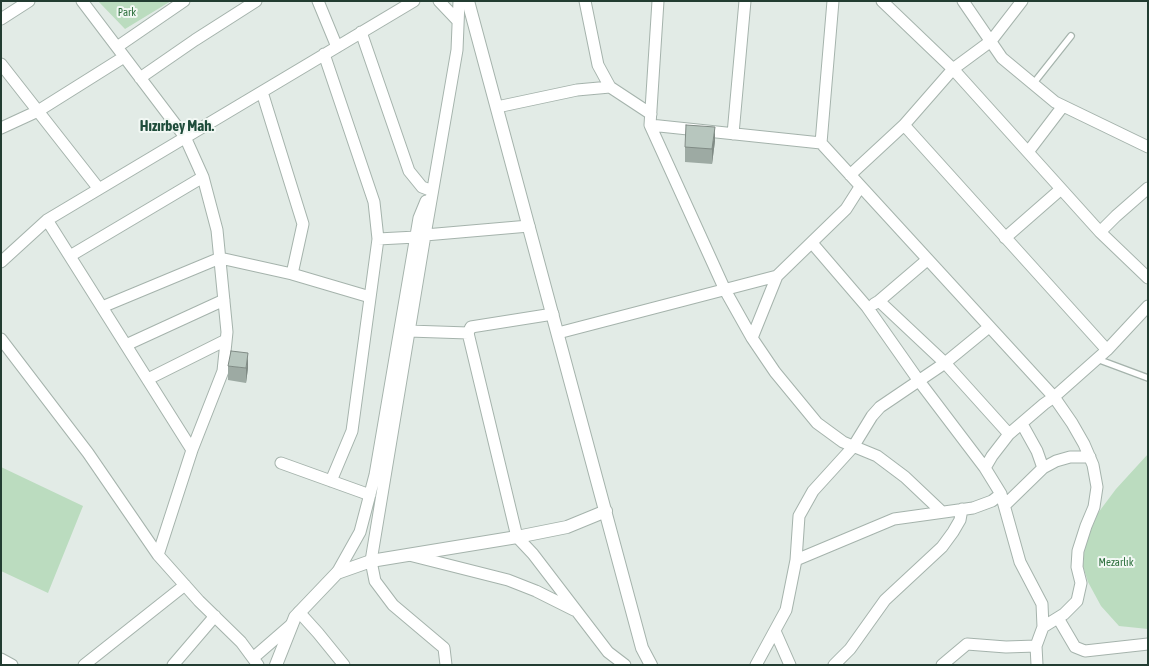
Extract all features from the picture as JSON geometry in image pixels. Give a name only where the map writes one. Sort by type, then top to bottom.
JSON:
[{"type":"street","points":[[1,19],[29,1]]},
{"type":"street","points":[[82,1],[185,138],[203,177],[217,230],[227,332],[223,371],[192,450],[158,555]]},
{"type":"street","points":[[117,46],[184,1]]},
{"type":"street","points":[[140,78],[195,40],[256,1]]},
{"type":"street","points":[[318,1],[337,47]]},
{"type":"street","points":[[1,262],[47,220],[414,1]]},
{"type":"street","points":[[439,1],[458,22]]},
{"type":"street","points":[[276,665],[295,617],[337,573],[360,532],[376,475],[420,236],[435,178],[457,50],[459,1]]},
{"type":"street","points":[[468,1],[642,648],[651,665]]},
{"type":"street","points":[[585,1],[598,65],[610,87],[651,120],[733,134],[820,143],[1054,397],[1072,423],[1090,457],[1097,487],[1094,507],[1078,551],[1077,567],[1081,583],[1077,601],[1064,614],[1042,627]]},
{"type":"street","points":[[658,1],[651,120],[725,290],[752,338],[775,372],[817,423],[853,447],[877,456],[905,477],[942,512]]},
{"type":"street","points":[[733,134],[745,1]]},
{"type":"street","points":[[820,143],[833,1]]},
{"type":"street","points":[[882,1],[953,69],[1100,232],[1148,278]]},
{"type":"street","points":[[963,1],[1002,58],[1055,102],[1148,147]]},
{"type":"street","points":[[850,175],[904,125],[953,69],[990,40],[1022,1]]},
{"type":"street","points":[[361,32],[410,171],[422,187],[430,190]]},
{"type":"street","points":[[324,54],[374,202],[378,239],[352,431],[331,481]]},
{"type":"street","points":[[1,128],[38,111],[124,57]]},
{"type":"street","points":[[1,64],[99,189]]},
{"type":"street","points":[[496,107],[577,90],[610,87]]},
{"type":"street","points":[[262,92],[303,224],[292,274]]},
{"type":"street","points":[[1028,152],[1064,106]]},
{"type":"street","points":[[904,125],[1107,350]]},
{"type":"street","points":[[70,256],[203,177]]},
{"type":"street","points":[[435,178],[420,218],[420,236],[409,330],[371,560],[375,581],[393,605],[444,648],[446,665]]},
{"type":"street","points":[[752,338],[777,276],[846,209],[860,187]]},
{"type":"street","points":[[1100,232],[1148,188]]},
{"type":"street","points":[[1005,238],[1061,189]]},
{"type":"street","points":[[47,220],[192,450]]},
{"type":"street","points":[[378,239],[529,226]]},
{"type":"street","points":[[812,243],[867,307],[919,381],[985,468],[1001,494],[1020,562],[1042,604],[1042,627],[1036,646],[1036,665]]},
{"type":"street","points":[[102,307],[220,258],[292,274],[370,297]]},
{"type":"street","points":[[867,307],[879,301],[928,260]]},
{"type":"street","points":[[558,333],[777,276]]},
{"type":"street","points":[[126,345],[224,300]]},
{"type":"street","points":[[879,301],[945,363],[1010,434]]},
{"type":"street","points":[[985,468],[992,456],[1010,434],[1107,350],[1148,306]]},
{"type":"street","points":[[552,314],[470,327],[468,333],[517,537],[533,554],[576,612],[618,663]]},
{"type":"street","points":[[756,665],[786,610],[796,560],[799,516],[813,491],[853,447],[872,416],[880,407],[945,363],[989,327]]},
{"type":"street","points":[[409,330],[468,333]]},
{"type":"street","points":[[1,339],[88,453],[158,555],[241,642],[256,661],[292,625]]},
{"type":"street","points":[[148,379],[226,340]]},
{"type":"street","points":[[1022,424],[1037,451],[1043,468]]},
{"type":"street","points":[[1005,505],[1043,468],[1056,461],[1070,457],[1090,457]]},
{"type":"street","points":[[281,463],[370,495]]},
{"type":"street","points":[[796,560],[894,519],[973,508],[992,501],[1001,494]]},
{"type":"street","points":[[834,665],[850,649],[885,600],[942,547],[960,520],[962,509]]},
{"type":"street","points":[[337,573],[371,560],[517,537],[567,527],[606,511]]},
{"type":"street","points":[[406,555],[508,580],[536,591],[576,612]]},
{"type":"street","points":[[84,665],[185,585]]},
{"type":"street","points":[[299,612],[344,665]]},
{"type":"street","points":[[173,665],[215,616]]},
{"type":"street","points":[[1058,618],[1075,647],[1085,651],[1148,644]]},
{"type":"street","points":[[775,631],[790,665]]},
{"type":"street","points":[[942,665],[967,644],[1006,648],[1036,646]]},
{"type":"street","points":[[1,659],[12,665]]},
{"type":"lane","points":[[1033,84],[1071,36]]},
{"type":"lane","points":[[1097,359],[1148,378]]},
{"type":"green space","name":"Park","points":[[98,1],[171,1],[125,29]]},
{"type":"green space","name":"Mezarlık","points":[[1148,454],[1148,629],[1119,626],[1101,606],[1088,582],[1083,566],[1085,544],[1098,513],[1116,489]]},
{"type":"green space","points":[[1,467],[83,506],[48,593],[1,571]]},
{"type":"building","points":[[686,125],[715,127],[712,149],[685,147]]},
{"type":"building","points":[[231,351],[248,353],[246,368],[228,366]]},
{"type":"district","name":"Hızırbey Mah.","points":[[177,126]]}]
